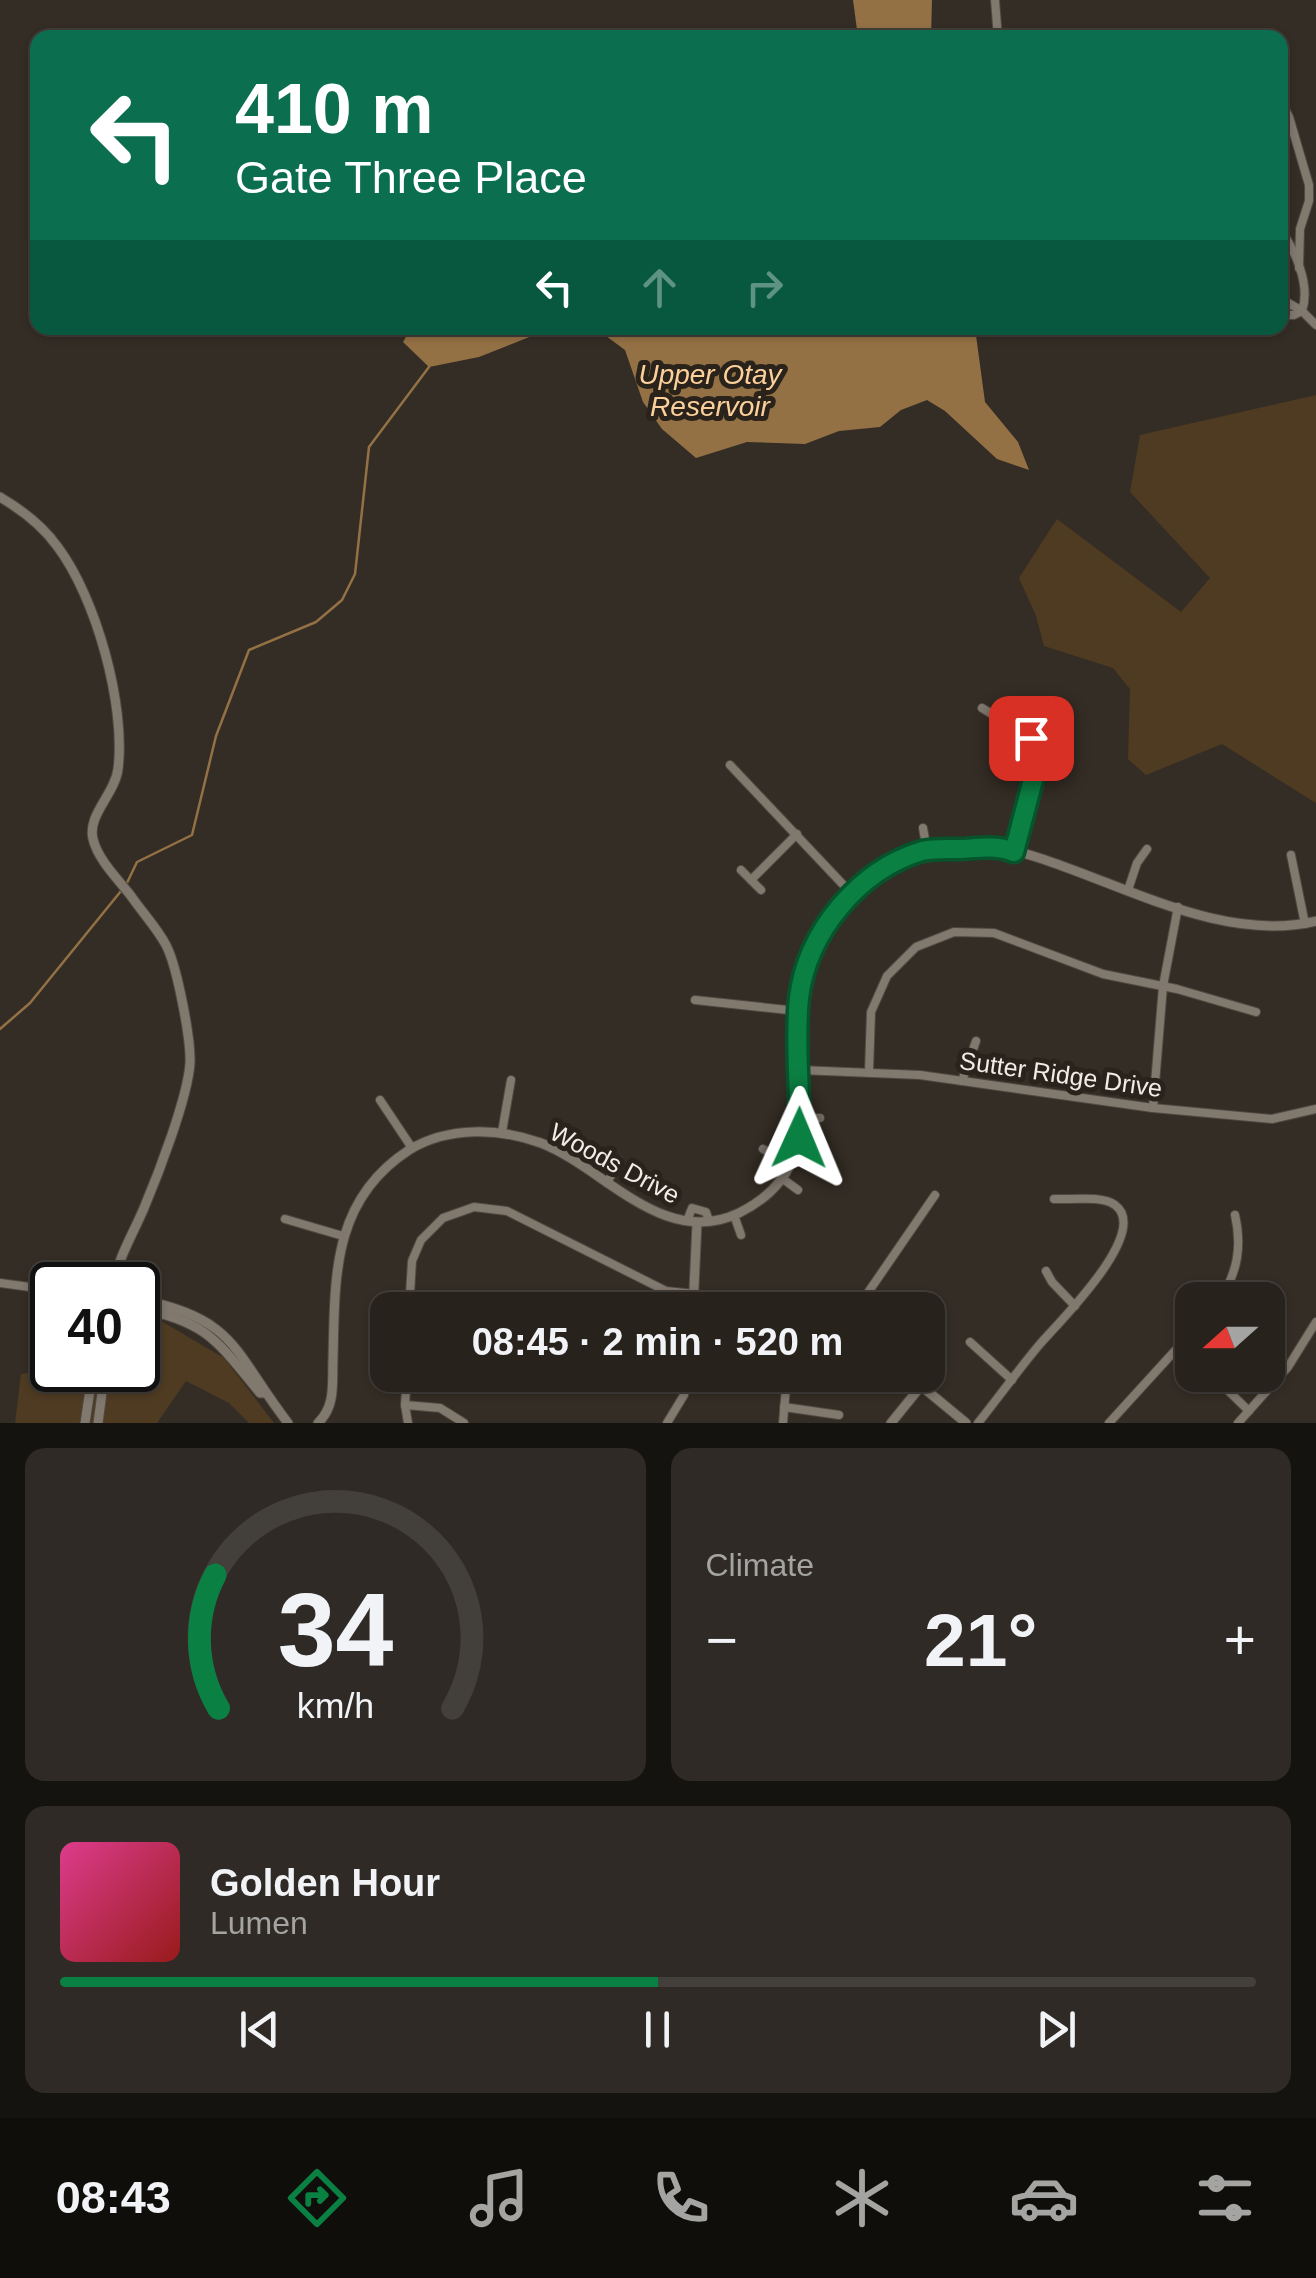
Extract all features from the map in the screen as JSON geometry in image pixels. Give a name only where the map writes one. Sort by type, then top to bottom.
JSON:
[{"type":"street","points":[[996,0],[998,30]]},
{"type":"street","points":[[1288,114],[1309,184],[1300,229],[1299,268],[1305,302],[1302,311],[1288,315]]},
{"type":"street","points":[[1288,245],[1299,268]]},
{"type":"street","points":[[1288,303],[1316,325]]},
{"type":"street","points":[[0,497],[32,519],[56,544],[87,601],[112,680],[118,755],[116,780],[94,821],[93,839],[98,852],[166,944],[184,1010],[190,1051],[186,1085],[144,1209],[119,1262]]},
{"type":"street","points":[[982,708],[1031,738],[1038,761],[1014,852]]},
{"type":"street","points":[[730,765],[852,893]]},
{"type":"street","points":[[922,828],[927,850]]},
{"type":"street","points":[[751,880],[798,834]]},
{"type":"street","name":"Woods Drive","points":[[318,1423],[332,1403],[342,1236],[368,1184],[412,1148],[462,1133],[502,1132],[544,1144],[658,1213],[692,1222],[734,1215],[756,1203],[782,1178],[792,1164],[800,1118],[798,1011],[815,947],[831,918],[852,893],[888,866],[927,850],[1000,847],[1250,927],[1310,922]]},
{"type":"street","points":[[1128,890],[1146,849]]},
{"type":"street","points":[[1290,855],[1310,922]]},
{"type":"street","points":[[742,870],[761,890]]},
{"type":"street","points":[[1152,1108],[1163,986],[1178,907]]},
{"type":"street","points":[[869,1071],[870,1021],[882,984],[908,953],[944,934],[964,930],[994,933],[1103,974],[1256,1012]]},
{"type":"street","points":[[694,1000],[798,1011]]},
{"type":"street","points":[[962,1082],[976,1042]]},
{"type":"street","name":"Sutter Ridge Drive","points":[[800,1070],[869,1071],[1152,1108],[1272,1119],[1316,1109]]},
{"type":"street","points":[[502,1132],[512,1080]]},
{"type":"street","points":[[380,1100],[412,1148]]},
{"type":"street","points":[[800,1118],[820,1118]]},
{"type":"street","points":[[763,1149],[792,1164]]},
{"type":"street","points":[[608,1182],[620,1160]]},
{"type":"street","points":[[782,1178],[798,1190]]},
{"type":"street","points":[[869,1292],[936,1195]]},
{"type":"street","points":[[978,1423],[1111,1260],[1122,1217],[1118,1208],[1110,1202],[1054,1200]]},
{"type":"street","points":[[410,1292],[412,1261],[426,1234],[450,1214],[483,1206],[507,1211],[666,1291],[676,1292]]},
{"type":"street","points":[[734,1215],[741,1235]]},
{"type":"street","points":[[1230,1282],[1241,1241],[1235,1215]]},
{"type":"street","points":[[285,1219],[342,1236]]},
{"type":"street","points":[[692,1222],[695,1292]]},
{"type":"street","points":[[1046,1270],[1075,1306]]},
{"type":"street","points":[[0,1284],[30,1287]]},
{"type":"street","points":[[160,1304],[177,1308],[222,1332],[244,1356],[288,1423]]},
{"type":"street","points":[[160,1314],[205,1332],[225,1348],[260,1393],[265,1393]]},
{"type":"street","points":[[1238,1423],[1288,1367],[1316,1322]]},
{"type":"street","points":[[970,1342],[1012,1380]]},
{"type":"street","points":[[1110,1423],[1175,1352]]},
{"type":"street","points":[[85,1423],[90,1392]]},
{"type":"street","points":[[98,1423],[103,1392]]},
{"type":"street","points":[[405,1392],[408,1423]]},
{"type":"street","points":[[667,1423],[685,1392]]},
{"type":"street","points":[[784,1423],[785,1392]]},
{"type":"street","points":[[891,1423],[916,1392]]},
{"type":"street","points":[[928,1392],[966,1423]]},
{"type":"street","points":[[1229,1392],[1248,1411]]},
{"type":"street","points":[[404,1405],[440,1408],[464,1423]]},
{"type":"street","points":[[784,1407],[839,1414]]},
{"type":"shaded area","points":[[1316,395],[1316,803],[1222,744],[1146,775],[1128,759],[1130,689],[1113,668],[1044,646],[1019,578],[1057,519],[1181,612],[1210,578],[1130,492],[1140,435]]},
{"type":"shaded area","points":[[161,1321],[224,1358],[274,1423],[249,1423],[229,1403],[186,1381],[157,1423],[15,1423],[21,1374],[30,1373],[30,1392],[160,1392]]},
{"type":"water","points":[[853,0],[932,0],[931,30],[857,30]]},
{"type":"water","name":"Upper Otay Reservoir","points":[[407,335],[534,335],[479,357],[429,367],[403,342]]},
{"type":"water","name":"Upper Otay Reservoir","points":[[602,335],[976,335],[985,402],[1018,442],[1029,470],[997,459],[945,411],[927,400],[901,410],[880,427],[839,431],[805,444],[747,442],[696,458],[662,429],[643,402],[625,350]]},
{"type":"waterway","points":[[126,885],[137,862],[192,835],[216,736],[249,650],[316,622],[342,600],[355,574],[369,447],[429,367]]},
{"type":"waterway","points":[[0,1029],[30,1003],[121,891]]},
{"type":"route","points":[[799,1138],[800,994],[815,947],[831,918],[852,893],[888,866],[924,850],[1000,847],[1014,852],[1038,761],[1031,738]]}]
